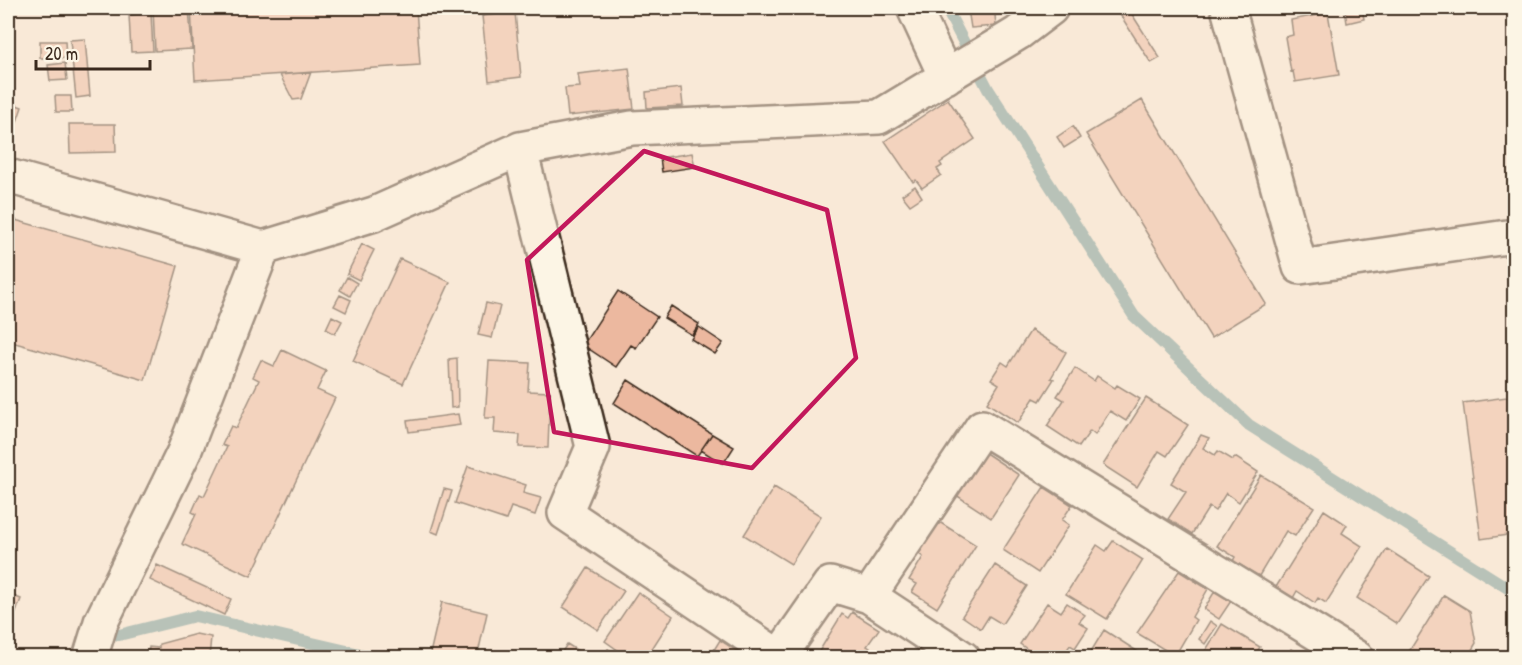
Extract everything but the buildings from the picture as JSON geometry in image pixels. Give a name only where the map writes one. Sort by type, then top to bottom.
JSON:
[{"type":"street","points":[[914,8],[946,77]]},
{"type":"street","points":[[8,176],[263,248],[374,214],[520,148],[632,128],[879,117],[946,77],[1017,20],[1051,8]]},
{"type":"street","points":[[1228,8],[1300,267],[1515,236]]},
{"type":"street","points":[[520,148],[593,447],[566,513],[779,657],[830,584],[869,596],[963,657]]},
{"type":"street","points":[[90,657],[101,621],[184,452],[263,248]]},
{"type":"street","points":[[869,596],[982,427],[1357,657]]},
{"type":"highlighted area","points":[[644,151],[827,210],[856,358],[752,468],[554,432],[527,260]]},
{"type":"waterway","points":[[946,8],[988,89],[1134,316],[1249,425],[1514,592]]},
{"type":"waterway","points":[[119,635],[195,616],[377,658]]}]
